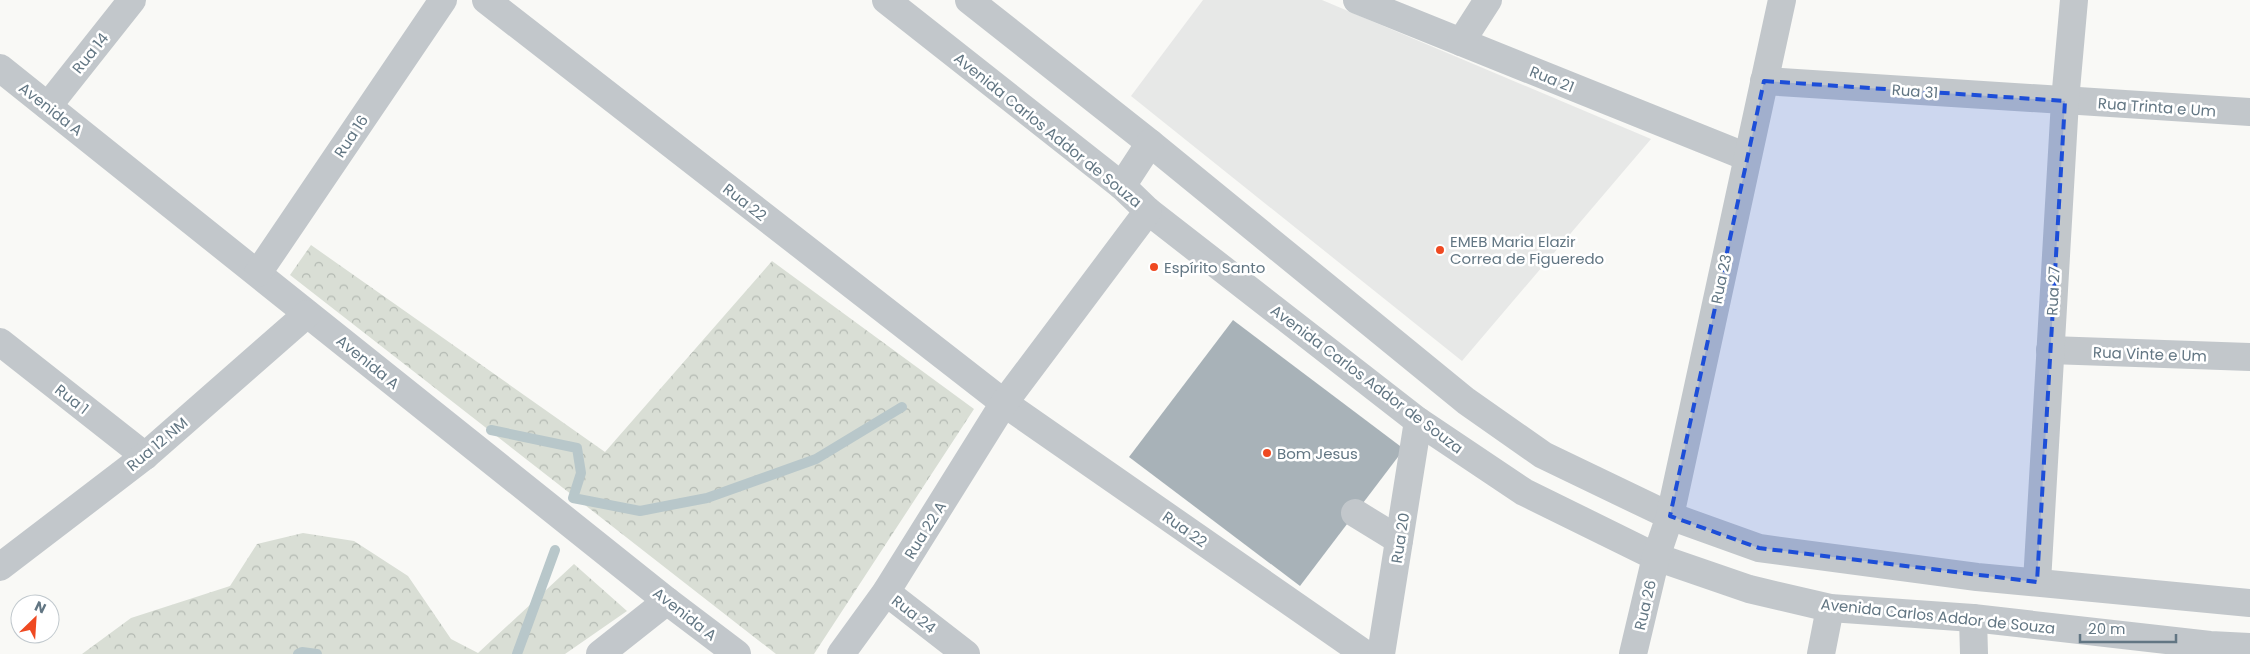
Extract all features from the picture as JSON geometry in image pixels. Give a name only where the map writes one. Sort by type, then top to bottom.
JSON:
[{"type":"street","name":"Rua 14","points":[[48,106],[132,0]]},
{"type":"street","name":"Rua 16","points":[[258,273],[443,0]]},
{"type":"street","name":"Rua 22","points":[[486,0],[1004,403],[1365,654]]},
{"type":"street","name":"Avenida Carlos Addor de Souza","points":[[886,0],[1122,186],[1148,212],[1418,421],[1524,492],[1656,556],[1749,589],[1830,608],[1973,618],[2210,649],[2250,647]]},
{"type":"street","points":[[969,0],[1150,143],[1466,401],[1543,455],[1670,516],[1759,548],[1977,577],[2250,603]]},
{"type":"street","name":"Rua 21","points":[[1357,0],[1747,157]]},
{"type":"street","points":[[1461,42],[1488,0]]},
{"type":"street","name":"Rua 23","points":[[1656,556],[1670,516],[1782,0]]},
{"type":"street","name":"Rua 27","points":[[2038,582],[2065,101],[2074,0]]},
{"type":"street","name":"Avenida A","points":[[0,68],[667,601],[737,654]]},
{"type":"street","name":"Rua 31","points":[[1764,81],[2065,101]]},
{"type":"street","name":"Rua Trinta e Um","points":[[2065,101],[2250,112]]},
{"type":"street","points":[[1122,186],[1150,143]]},
{"type":"street","points":[[1004,403],[1148,212]]},
{"type":"street","name":"Rua 12 NM","points":[[0,567],[145,456],[307,314]]},
{"type":"street","name":"Rua 1","points":[[0,342],[145,456]]},
{"type":"street","name":"Rua Vinte e Um","points":[[2050,350],[2250,358]]},
{"type":"street","name":"Rua 22 A","points":[[841,654],[886,592],[1004,403]]},
{"type":"street","name":"Rua 20","points":[[1381,654],[1418,421]]},
{"type":"street","points":[[1356,513],[1400,540]]},
{"type":"street","name":"Rua 26","points":[[1633,654],[1656,556]]},
{"type":"street","name":"Rua 24","points":[[886,592],[966,654]]},
{"type":"street","points":[[600,654],[667,601]]},
{"type":"street","points":[[1821,654],[1830,608]]},
{"type":"street","points":[[1973,618],[1974,654]]},
{"type":"highlighted area","points":[[1764,81],[2065,101],[2037,582],[1759,548],[1670,516]]},
{"type":"shaded area","name":"EMEB Maria Elazir Correa de Figueredo","points":[[1203,0],[1322,0],[1651,139],[1462,361],[1131,96]]},
{"type":"green space","points":[[311,245],[605,452],[772,261],[974,409],[814,654],[776,654],[290,275]]},
{"type":"green space","points":[[303,533],[354,541],[408,576],[451,639],[478,653],[574,564],[627,611],[565,654],[82,654],[131,618],[230,586],[257,544]]},
{"type":"building","name":"Bom Jesus","points":[[1233,320],[1404,449],[1300,586],[1129,457]]},
{"type":"waterway","points":[[491,430],[577,448],[581,473],[573,498],[640,511],[707,498],[816,459],[902,407]]},
{"type":"waterway","points":[[517,654],[555,550]]},
{"type":"waterway","points":[[298,654],[302,652],[317,654]]},
{"type":"place","name":"EMEB Maria Elazir Correa de Figueredo","points":[[1440,250]]},
{"type":"place","name":"Espírito Santo","points":[[1154,267]]},
{"type":"place","name":"Bom Jesus","points":[[1267,453]]}]
